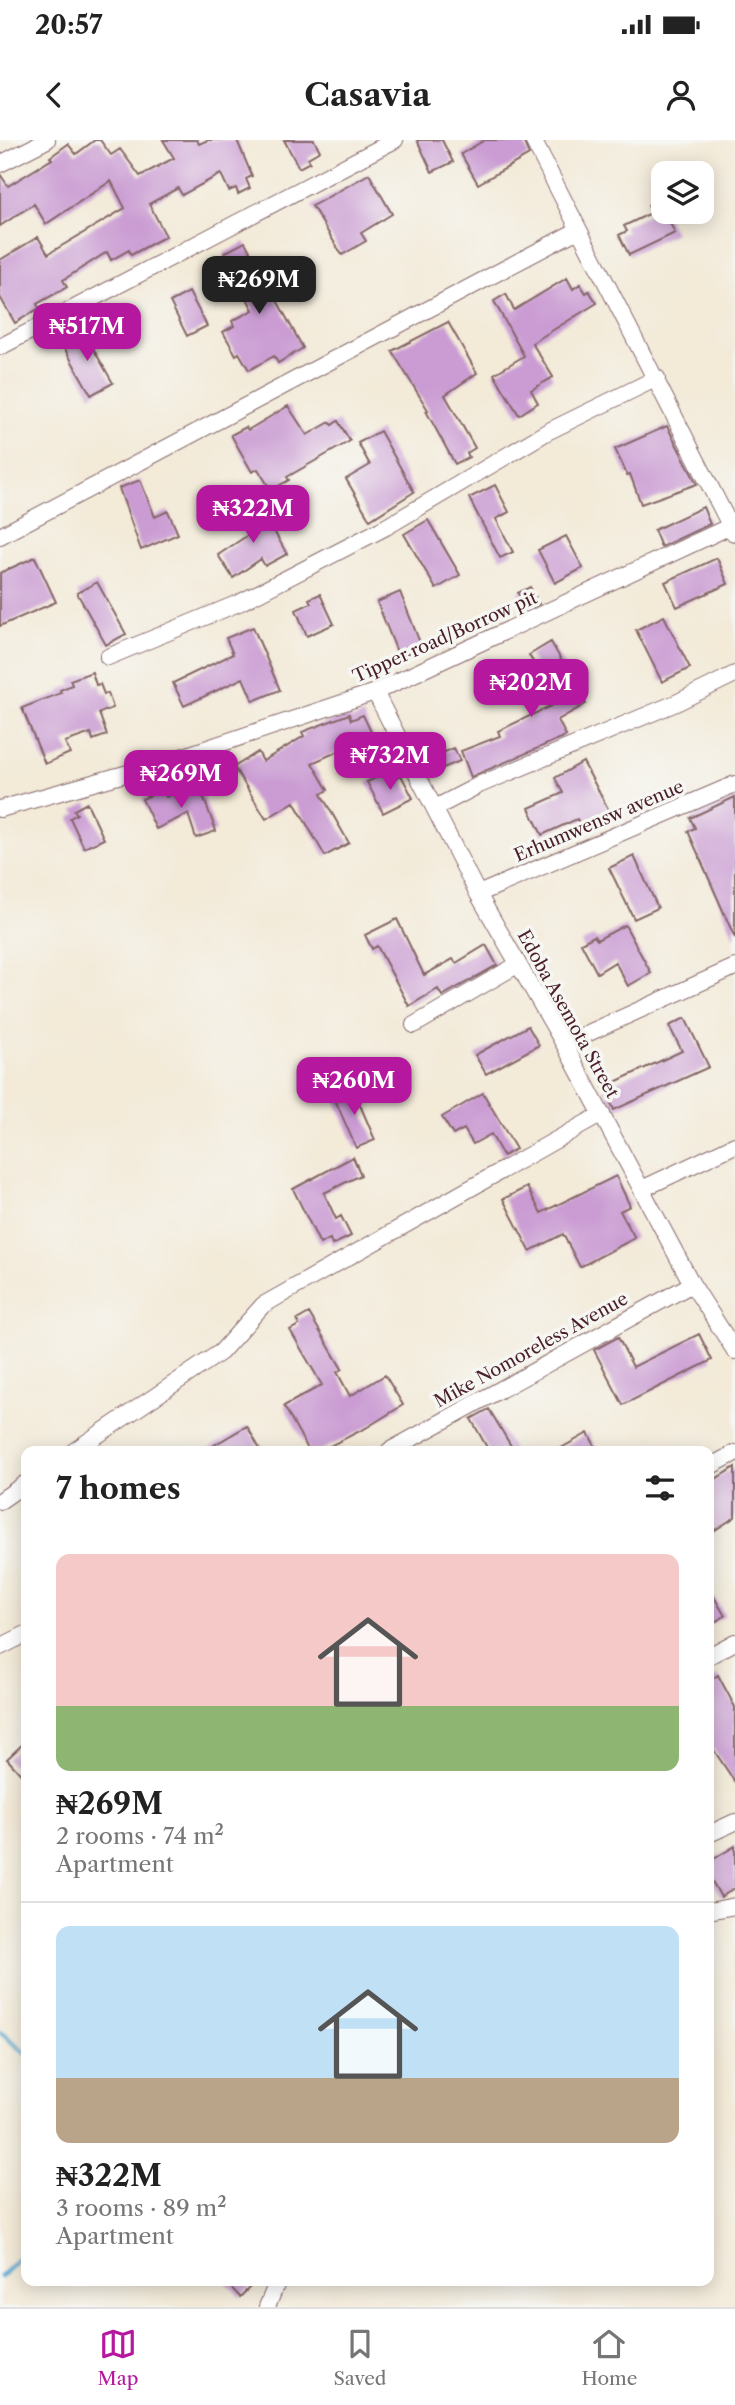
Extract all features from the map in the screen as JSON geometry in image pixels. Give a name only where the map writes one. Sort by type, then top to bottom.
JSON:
[{"type":"street","points":[[0,158],[34,140]]},
{"type":"street","points":[[0,164],[47,140]]},
{"type":"street","points":[[0,346],[223,231],[388,140]]},
{"type":"street","points":[[0,346],[395,140]]},
{"type":"street","points":[[533,140],[734,528]]},
{"type":"street","points":[[0,536],[578,230]]},
{"type":"street","points":[[108,657],[241,602],[386,527],[547,432],[657,378]]},
{"type":"street","name":"Tipper road/Borrow pit","points":[[0,810],[157,765],[375,692],[734,528]]},
{"type":"street","points":[[435,808],[479,785],[676,703],[735,674]]},
{"type":"street","name":"Edoba Asemota Street","points":[[375,692],[478,894],[564,1044],[692,1283],[735,1351]]},
{"type":"street","name":"Erhumwensw avenue","points":[[478,894],[735,784]]},
{"type":"street","points":[[414,1025],[517,965]]},
{"type":"street","points":[[564,1044],[735,967]]},
{"type":"street","points":[[81,1446],[221,1352],[263,1305],[602,1114]]},
{"type":"street","points":[[642,1189],[735,1145]]},
{"type":"street","name":"Mike Nomoreless Avenue","points":[[398,1446],[692,1283]]},
{"type":"street","points":[[714,1464],[735,1453]]},
{"type":"street","points":[[0,1501],[21,1486]]},
{"type":"street","points":[[0,1647],[21,1636]]},
{"type":"street","points":[[714,1653],[735,1642]]},
{"type":"street","points":[[714,1832],[735,1822]]},
{"type":"street","points":[[714,1910],[735,1906]]},
{"type":"street","points":[[267,2307],[276,2286]]},
{"type":"building","points":[[95,140],[100,140],[111,155],[120,149],[140,176],[174,158],[163,140],[197,140],[199,144],[208,140],[237,140],[252,176],[246,179],[250,188],[238,194],[236,188],[229,191],[221,174],[182,195],[178,188],[149,204],[166,236],[131,255],[129,250],[111,260],[107,252],[63,280],[67,287],[37,304],[39,308],[15,323],[0,297],[0,260],[38,237],[48,254],[125,208],[111,181],[46,224],[34,204],[0,226],[0,174],[8,186],[52,159],[50,157],[68,144],[76,154]]},
{"type":"building","points":[[284,140],[314,140],[320,151],[308,158],[310,162],[299,168]]},
{"type":"building","points":[[417,140],[442,140],[453,162],[432,172]]},
{"type":"building","points":[[485,140],[523,140],[529,155],[478,184],[461,154]]},
{"type":"building","points":[[369,174],[392,214],[361,233],[366,241],[342,255],[312,206]]},
{"type":"building","points":[[651,213],[651,224],[671,224],[675,233],[629,255],[619,235],[627,231],[624,226]]},
{"type":"building","points":[[245,242],[303,348],[278,363],[274,356],[249,370],[239,353],[236,355],[223,332],[234,326],[232,321],[253,310],[224,253]]},
{"type":"building","points":[[567,278],[573,289],[580,284],[597,303],[532,343],[553,377],[531,390],[538,403],[519,415],[494,374],[524,356],[494,301],[506,294],[514,310]]},
{"type":"building","points":[[189,292],[207,326],[187,336],[170,302]]},
{"type":"building","points":[[448,322],[477,373],[445,395],[475,448],[467,453],[469,457],[455,464],[426,411],[428,410],[392,351]]},
{"type":"building","points":[[83,331],[113,383],[91,395],[62,344]]},
{"type":"building","points":[[288,406],[307,435],[330,422],[332,425],[338,421],[350,441],[287,477],[289,480],[271,490],[258,469],[252,472],[231,435],[246,427],[248,430]]},
{"type":"building","points":[[667,426],[697,484],[641,504],[630,474],[627,475],[615,449]]},
{"type":"building","points":[[380,431],[414,492],[370,520],[346,479],[370,465],[358,443]]},
{"type":"building","points":[[140,480],[155,517],[168,511],[178,534],[141,550],[119,488]]},
{"type":"building","points":[[495,485],[509,512],[496,519],[513,552],[500,558],[469,498]]},
{"type":"building","points":[[703,507],[710,524],[661,547],[654,530]]},
{"type":"building","points":[[261,508],[287,554],[265,566],[261,559],[233,578],[218,555],[248,535],[239,520]]},
{"type":"building","points":[[428,520],[460,575],[436,589],[404,534]]},
{"type":"building","points":[[566,536],[583,568],[555,583],[538,550]]},
{"type":"building","points":[[35,557],[56,602],[0,626],[0,573]]},
{"type":"building","points":[[717,558],[728,584],[677,607],[665,582]]},
{"type":"building","points":[[97,582],[126,634],[106,645],[77,593]]},
{"type":"building","points":[[530,587],[539,604],[526,610],[518,593]]},
{"type":"building","points":[[400,592],[422,648],[399,657],[377,602]]},
{"type":"building","points":[[320,594],[334,624],[307,636],[296,610],[311,603],[309,599]]},
{"type":"building","points":[[664,616],[690,668],[662,682],[636,630]]},
{"type":"building","points":[[253,627],[280,690],[253,701],[243,678],[184,706],[173,683],[233,654],[226,638]]},
{"type":"building","points":[[551,642],[586,704],[558,720],[566,736],[471,777],[461,751],[500,736],[498,731],[557,703],[529,655]]},
{"type":"building","points":[[92,672],[96,685],[100,684],[104,694],[108,693],[113,708],[99,713],[107,735],[93,740],[91,733],[65,742],[70,753],[45,764],[22,708],[61,693],[60,690],[72,685],[70,680]]},
{"type":"building","points":[[349,714],[351,720],[363,715],[373,736],[312,763],[328,790],[321,794],[349,843],[325,856],[294,802],[266,819],[234,767],[258,752],[263,761],[304,736],[302,732]]},
{"type":"building","points":[[454,748],[460,761],[434,772],[428,759]]},
{"type":"building","points":[[583,762],[612,816],[584,832],[577,819],[542,835],[529,808],[563,793],[555,778]]},
{"type":"building","points":[[388,772],[392,780],[401,775],[413,798],[383,813],[367,782]]},
{"type":"building","points":[[199,785],[216,831],[196,838],[188,814],[156,829],[142,799],[163,790],[166,797]]},
{"type":"building","points":[[735,797],[735,938],[688,831],[695,828],[690,818]]},
{"type":"building","points":[[87,803],[104,839],[84,848],[70,818],[77,814],[74,810]]},
{"type":"building","points":[[634,856],[658,908],[634,919],[609,868]]},
{"type":"building","points":[[397,919],[424,975],[453,959],[456,963],[486,945],[497,965],[442,996],[438,989],[409,1006],[377,946],[372,949],[365,935]]},
{"type":"building","points":[[625,925],[651,973],[628,986],[615,962],[597,973],[581,943],[594,936],[597,940]]},
{"type":"building","points":[[685,1018],[709,1067],[614,1110],[604,1087],[682,1051],[669,1026]]},
{"type":"building","points":[[528,1026],[539,1045],[486,1074],[475,1055]]},
{"type":"building","points":[[352,1086],[375,1140],[356,1148],[333,1095]]},
{"type":"building","points":[[483,1093],[516,1149],[503,1156],[491,1134],[473,1144],[464,1129],[453,1135],[442,1117]]},
{"type":"building","points":[[353,1157],[361,1175],[324,1193],[336,1219],[341,1216],[351,1236],[332,1245],[330,1239],[320,1244],[293,1189]]},
{"type":"building","points":[[616,1176],[630,1206],[620,1211],[635,1238],[580,1267],[563,1234],[530,1251],[503,1199],[527,1187],[541,1213]]},
{"type":"building","points":[[309,1313],[342,1369],[337,1372],[350,1396],[385,1375],[403,1405],[330,1446],[306,1446],[284,1406],[322,1385],[290,1330],[299,1325],[297,1320]]},
{"type":"building","points":[[699,1334],[712,1360],[623,1405],[594,1350],[618,1337],[633,1367]]},
{"type":"building","points":[[489,1409],[511,1446],[486,1446],[471,1419]]},
{"type":"building","points":[[247,1426],[258,1446],[213,1446]]},
{"type":"building","points":[[588,1433],[595,1446],[565,1446]]},
{"type":"building","points":[[735,1467],[735,1517],[714,1531],[714,1480]]},
{"type":"building","points":[[714,1597],[725,1616],[714,1622]]},
{"type":"building","points":[[718,1675],[735,1707],[735,1782],[714,1750],[714,1678]]},
{"type":"building","points":[[21,1746],[21,1774],[7,1759]]},
{"type":"building","points":[[735,1846],[735,1888],[721,1897],[714,1885],[714,1859]]},
{"type":"building","points":[[230,2286],[251,2286],[240,2297]]},
{"type":"waterway","points":[[0,2032],[21,2050]]},
{"type":"waterway","points":[[0,2277],[21,2256]]}]
